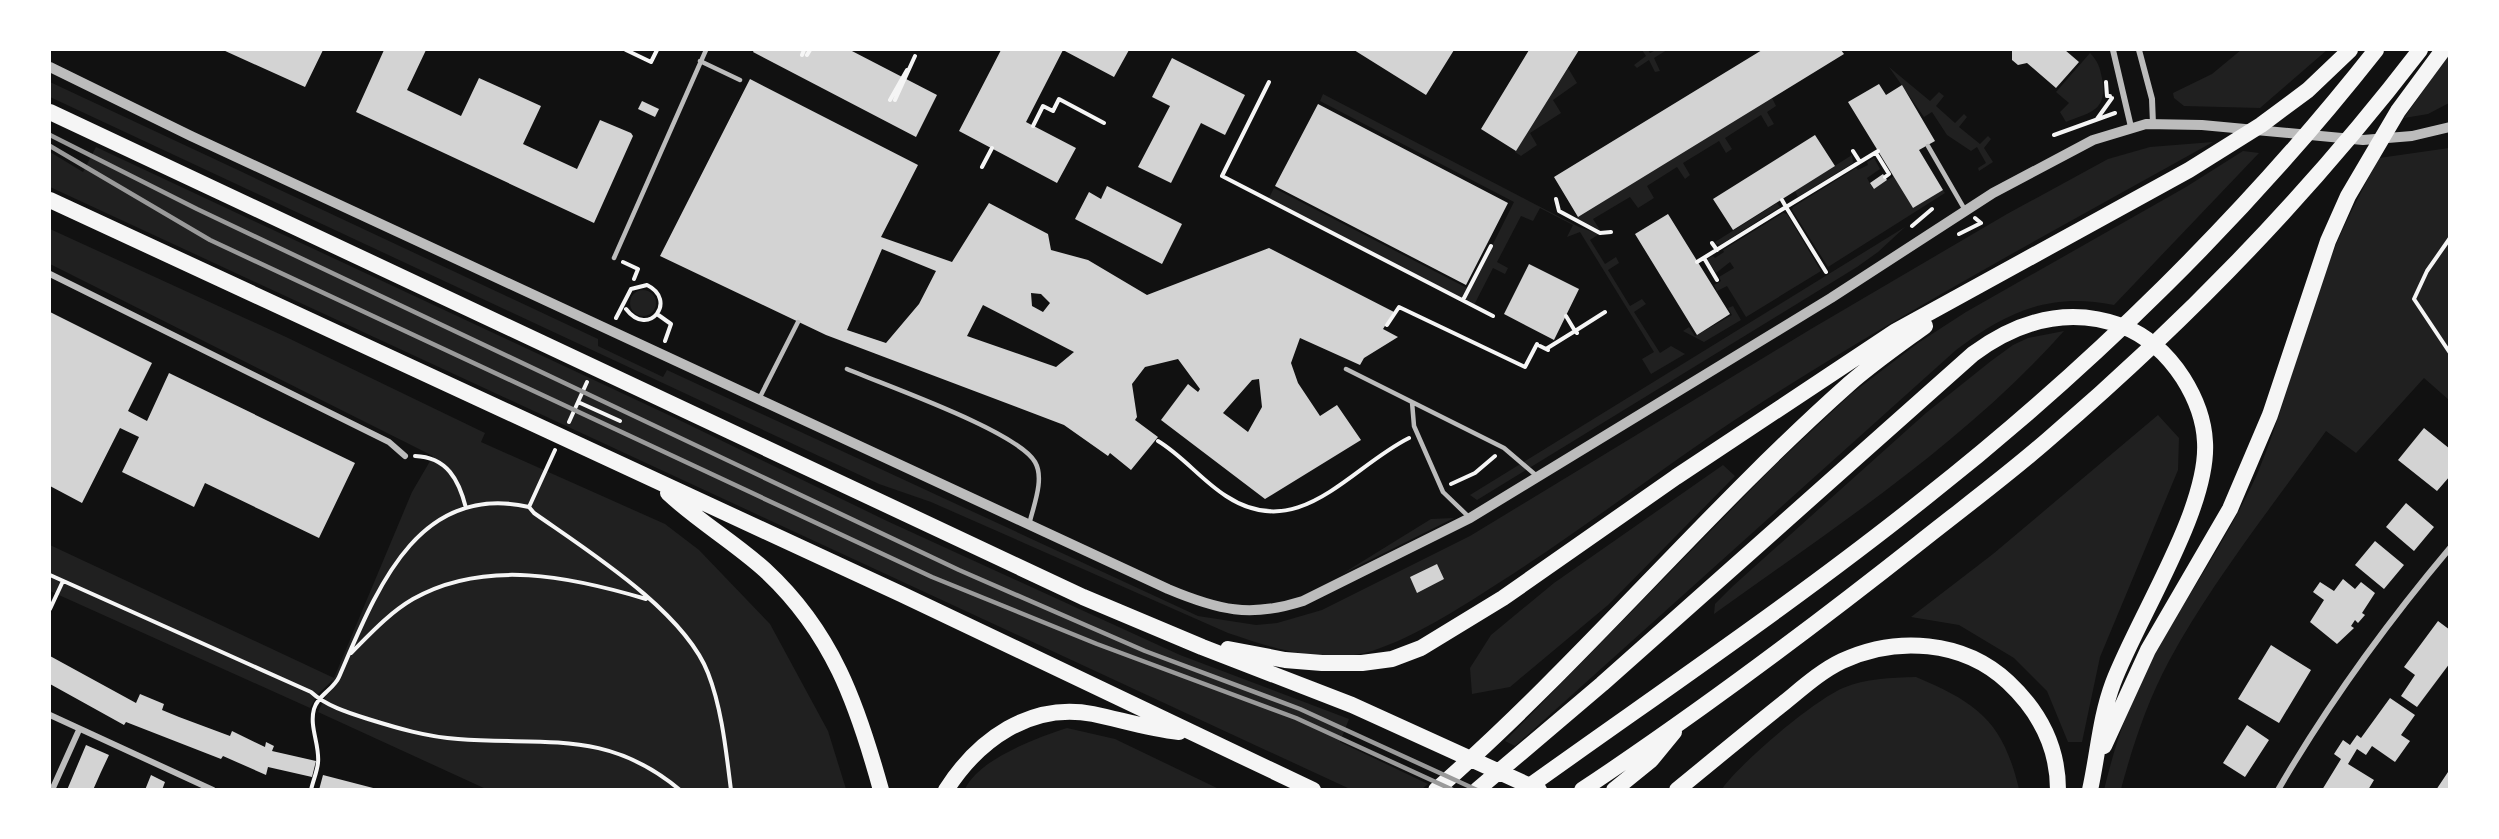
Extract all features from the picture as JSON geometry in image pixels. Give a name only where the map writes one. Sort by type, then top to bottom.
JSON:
[{"type":"highway","points":[[1202,647],[1236,650],[1285,660],[1322,663],[1362,663],[1392,659],[1421,648],[1503,597],[1676,477],[1879,342],[2189,170],[2252,131],[2308,90],[2350,50]]},
{"type":"highway","points":[[1524,789],[1765,617],[1925,498],[2074,371],[2152,298],[2235,212],[2348,85],[2376,50]]},
{"type":"highway","points":[[1582,789],[1836,608],[2049,440],[2209,291],[2292,202],[2420,50]]},
{"type":"highway","points":[[2096,764],[2148,650],[2235,499],[2270,415],[2315,274],[2349,196],[2366,162],[2398,111],[2443,50]]},
{"type":"highway","points":[[50,112],[986,552],[1202,647],[1341,701],[1440,743],[1539,789]]},
{"type":"highway","points":[[50,200],[902,594],[1313,789]]},
{"type":"highway","points":[[1436,789],[1500,733],[1808,421],[1868,368],[1956,301]]},
{"type":"highway","points":[[1477,789],[1602,684],[1942,380],[1982,348],[2007,332],[2026,323],[2056,316],[2095,318],[2126,328],[2157,347],[2172,362],[2186,382],[2201,419],[2205,443],[2202,481],[2189,517],[2113,684],[2100,727],[2096,764],[2090,789]]},
{"type":"highway","points":[[656,482],[690,513],[763,568],[813,624],[841,670],[865,733],[880,789]]},
{"type":"highway","points":[[1677,789],[1815,678],[1840,662],[1865,652],[1892,646],[1923,645],[1954,650],[1981,662],[2019,693],[2038,717],[2052,745],[2058,789]]},
{"type":"highway","points":[[946,789],[962,765],[983,744],[1013,724],[1038,716],[1090,714],[1155,729],[1194,734]]},
{"type":"highway","points":[[1614,789],[1651,760],[1688,715]]},
{"type":"street","points":[[2114,50],[2132,128]]},
{"type":"street","points":[[2139,50],[2152,99],[2153,124]]},
{"type":"street","points":[[50,67],[191,136],[1029,525],[1206,605],[1246,611],[1267,610],[1303,600],[1470,518],[1831,298],[1965,210],[2069,151],[2093,140],[2153,124],[2202,125],[2363,140],[2422,134],[2450,127]]},
{"type":"street","points":[[50,274],[389,442],[405,456]]},
{"type":"street","points":[[2278,789],[2313,730],[2394,616],[2450,548]]},
{"type":"street","points":[[50,715],[213,789]]},
{"type":"street","points":[[52,789],[79,730]]},
{"type":"lane","points":[[614,258],[706,50]]},
{"type":"lane","points":[[700,61],[740,80]]},
{"type":"lane","points":[[1928,146],[1965,210]]},
{"type":"lane","points":[[759,399],[798,322]]},
{"type":"lane","points":[[847,369],[989,429],[1022,448],[1036,463],[1039,483],[1029,525]]},
{"type":"lane","points":[[1346,369],[1504,448],[1538,477]]},
{"type":"lane","points":[[1412,402],[1414,426],[1442,488],[1470,518]]},
{"type":"path","points":[[626,50],[651,62],[657,50]]},
{"type":"path","points":[[804,50],[804,55],[810,50]]},
{"type":"path","points":[[893,100],[915,56]]},
{"type":"path","points":[[2054,135],[2094,121],[2112,99],[2110,77]]},
{"type":"path","points":[[1269,82],[1222,176],[1493,316]]},
{"type":"path","points":[[1033,126],[1043,106],[1053,111],[1059,99],[1104,123]]},
{"type":"path","points":[[982,167],[992,148]]},
{"type":"path","points":[[1853,151],[1860,162]]},
{"type":"path","points":[[1697,262],[1877,152],[1889,174],[1885,177]]},
{"type":"path","points":[[1556,200],[1559,211],[1600,233],[1611,232]]},
{"type":"path","points":[[1782,200],[1826,272]]},
{"type":"path","points":[[2450,238],[2427,271],[2414,299],[2450,353]]},
{"type":"path","points":[[1712,243],[1717,250]]},
{"type":"path","points":[[1463,300],[1491,246]]},
{"type":"path","points":[[614,258],[638,269],[634,279]]},
{"type":"path","points":[[1704,258],[1717,280]]},
{"type":"path","points":[[615,321],[631,289],[640,285],[653,289],[659,295],[660,303],[657,314],[642,321],[636,319],[626,309]]},
{"type":"path","points":[[1387,325],[1399,307],[1525,367],[1538,345],[1547,350],[1605,312]]},
{"type":"path","points":[[657,314],[671,324],[665,341]]},
{"type":"path","points":[[1566,315],[1576,332]]},
{"type":"path","points":[[578,402],[620,421]]},
{"type":"path","points":[[1158,441],[1227,497],[1265,511],[1283,512],[1314,503],[1379,455],[1418,434]]},
{"type":"path","points":[[1442,488],[1475,472],[1504,448]]},
{"type":"path","points":[[405,456],[428,456],[445,466],[460,485],[466,507]]},
{"type":"path","points":[[311,789],[318,762],[313,723],[315,706],[338,681],[375,595],[400,556],[434,520],[466,507],[496,502],[529,507],[649,599],[687,638],[708,672],[719,713],[730,789]]},
{"type":"path","points":[[50,575],[311,692],[319,700],[365,718],[443,738],[551,741],[593,745],[644,764],[680,789]]},
{"type":"path","points":[[348,656],[392,614],[414,599],[461,582],[499,576],[550,576],[605,586],[649,599]]},
{"type":"path","points":[[50,609],[63,581]]},
{"type":"shaded area","points":[[1642,50],[1648,50],[1650,53],[1656,50],[1667,50],[1654,58],[1660,71],[1655,72],[1649,60],[1637,68],[1634,65],[1646,56]]},
{"type":"shaded area","points":[[2241,50],[2327,50],[2260,108],[2184,106],[2174,98],[2173,93],[2212,74]]},
{"type":"shaded area","points":[[2090,53],[2097,62],[2102,78],[2103,89],[2100,104],[2083,116],[2066,122],[2060,112],[2069,103],[2056,92]]},
{"type":"shaded area","points":[[2449,54],[2449,103],[2428,114],[2404,118]]},
{"type":"shaded area","points":[[1889,67],[1930,101],[1939,92],[1944,96],[1936,106],[1955,123],[1964,114],[1967,117],[1959,127],[1980,144],[1988,136],[1991,139],[1984,148],[1993,162],[1979,171],[1978,168],[1986,163],[1977,147],[1971,151],[1947,135],[1932,112],[1924,117]]},
{"type":"shaded area","points":[[1568,68],[1577,83],[1553,100],[1561,113],[1530,133],[1537,145],[1521,156],[1515,152]]},
{"type":"shaded area","points":[[50,82],[598,339],[598,346],[663,377],[667,370],[1198,616],[1256,625],[1277,623],[1322,610],[1470,536],[1811,329],[2007,214],[2108,159],[2150,147],[2213,142],[1979,272],[1807,374],[1718,431],[1593,520],[1452,612],[1389,645],[1372,651],[1336,657],[1281,649],[1228,633],[931,502],[879,484],[50,97]]},
{"type":"shaded area","points":[[1323,94],[1579,227],[1599,234],[1590,240],[1605,264],[1616,257],[1619,263],[1608,270],[1630,306],[1642,299],[1646,304],[1634,312],[1660,353],[1671,346],[1685,354],[1651,374],[1642,359],[1654,352],[1580,232],[1567,237],[1573,225],[1540,208],[1533,221],[1521,216],[1497,262],[1508,268],[1505,274],[1493,268],[1474,305],[1465,300],[1514,202],[1320,101]]},
{"type":"shaded area","points":[[1772,98],[1776,106],[1767,112],[1774,124],[1768,127],[1761,115],[1725,138],[1732,149],[1726,153],[1719,141],[1683,163],[1690,175],[1685,179],[1677,167],[1647,186],[1654,198],[1638,208],[1630,197],[1593,219],[1600,230],[1576,218]]},
{"type":"shaded area","points":[[96,147],[675,418],[887,521],[1180,655],[1349,719],[1340,742],[1428,784],[1422,789],[1350,789],[50,187],[50,152],[83,172]]},
{"type":"shaded area","points":[[2449,148],[2449,400],[2424,378],[2356,453],[2326,431],[2223,573],[2169,661],[2147,708],[2121,789],[2104,790],[2124,722],[2137,689],[2234,520],[2258,472],[2331,258],[2379,158]]},
{"type":"shaded area","points":[[2243,151],[2259,153],[2114,305],[2069,301],[2030,308],[1993,325],[1956,350],[1515,746],[1505,741],[1774,466],[1851,394],[1918,343],[1966,312],[2186,187]]},
{"type":"shaded area","points":[[1852,155],[1853,163],[1798,197],[1795,191]]},
{"type":"shaded area","points":[[1874,158],[1880,169],[1867,178],[1873,189],[1894,176],[1913,208],[1943,190],[1945,193],[1828,267],[1792,210],[1793,207],[1856,168],[1858,170],[1868,165],[1867,162]]},
{"type":"shaded area","points":[[1274,188],[1467,288],[1462,298],[1269,198]]},
{"type":"shaded area","points":[[1777,203],[1780,207],[1720,245],[1716,244],[1715,242]]},
{"type":"shaded area","points":[[1783,213],[1787,214],[1821,271],[1746,317],[1727,286],[1717,291],[1714,285],[1721,281],[1719,277],[1734,268],[1730,262],[1716,273],[1707,259],[1713,256],[1715,258],[1724,252],[1723,250]]},
{"type":"shaded area","points":[[1905,227],[1878,252],[1857,267],[1477,500],[1470,495]]},
{"type":"shaded area","points":[[50,229],[286,337],[485,433],[481,442],[665,524],[699,550],[770,624],[828,731],[846,789],[486,789],[318,712],[333,680],[318,694],[310,708],[50,591],[50,545],[334,678],[412,492],[433,456],[50,264]]},
{"type":"shaded area","points":[[643,290],[652,294],[656,303],[652,312],[643,316],[634,312],[630,303],[634,294]]},
{"type":"shaded area","points":[[1733,306],[1741,320],[1704,342],[1683,331],[1689,327],[1695,336],[1732,315],[1728,308]]},
{"type":"shaded area","points":[[2064,331],[2025,372],[1941,447],[1852,516],[1714,614],[1715,604],[1733,586],[1926,413],[2013,345],[2028,338]]},
{"type":"shaded area","points":[[2158,415],[2179,438],[2178,470],[2100,657],[2082,742],[2068,742],[2047,691],[2014,658],[1959,625],[1911,617],[1993,554]]},
{"type":"shaded area","points":[[1723,465],[1735,476],[1608,605],[1510,687],[1472,694],[1470,668],[1491,635],[1554,583]]},
{"type":"shaded area","points":[[1454,518],[1342,574],[1431,519]]},
{"type":"shaded area","points":[[1916,677],[1956,696],[1985,718],[2005,747],[2019,789],[1722,789],[1760,749],[1830,695],[1860,682]]},
{"type":"shaded area","points":[[1067,728],[1115,739],[1219,789],[965,789],[982,768],[995,759],[1025,744]]},
{"type":"building","points":[[223,50],[323,50],[305,87]]},
{"type":"building","points":[[384,50],[426,50],[407,90],[461,116],[479,78],[541,106],[523,144],[577,169],[600,120],[631,133],[633,136],[594,223],[356,112]]},
{"type":"building","points":[[754,50],[850,50],[937,95],[916,137],[753,52]]},
{"type":"building","points":[[1001,50],[1063,50],[1026,122],[1076,148],[1057,183],[959,131]]},
{"type":"building","points":[[1063,50],[1129,50],[1114,77]]},
{"type":"building","points":[[1354,50],[1454,50],[1426,95]]},
{"type":"building","points":[[1529,50],[1579,50],[1516,151],[1481,129]]},
{"type":"building","points":[[1762,50],[1841,50],[1844,54],[1578,217],[1554,177]]},
{"type":"building","points":[[2012,50],[2065,50],[2079,62],[2056,88],[2027,63],[2018,65],[2012,60]]},
{"type":"building","points":[[1172,58],[1245,95],[1225,135],[1201,123],[1171,183],[1138,167],[1170,106],[1152,97]]},
{"type":"building","points":[[750,79],[918,165],[881,237],[952,262],[989,203],[1048,234],[1051,250],[1088,260],[1147,295],[1269,248],[1394,312],[1383,329],[1398,337],[1364,358],[1360,365],[1300,338],[1291,363],[1298,383],[1320,416],[1337,405],[1361,440],[1265,499],[1161,420],[1188,384],[1198,392],[1200,389],[1178,359],[1145,367],[1132,384],[1137,417],[1135,420],[1158,437],[1131,470],[1110,453],[1108,456],[1064,425],[826,335],[660,256]],"holes":[[[882,249],[936,271],[919,304],[886,343],[847,330]],[[1031,293],[1041,294],[1050,303],[1043,312],[1032,306]],[[983,305],[1074,352],[1056,367],[967,336]],[[1259,379],[1262,407],[1248,432],[1223,413],[1252,380]]]},
{"type":"building","points":[[1879,84],[1886,95],[1902,85],[1935,141],[1919,150],[1943,190],[1913,208],[1848,102]]},
{"type":"building","points":[[642,101],[659,109],[655,117],[638,109]]},
{"type":"building","points":[[1318,104],[1508,203],[1466,285],[1275,186]]},
{"type":"building","points":[[1815,135],[1835,166],[1733,230],[1713,199]]},
{"type":"building","points":[[1883,174],[1887,180],[1874,189],[1870,183]]},
{"type":"building","points":[[1107,186],[1182,224],[1162,264],[1075,219],[1089,192],[1101,199]]},
{"type":"building","points":[[1668,214],[1730,314],[1697,335],[1635,234]]},
{"type":"building","points":[[1529,264],[1579,289],[1554,340],[1504,314]]},
{"type":"building","points":[[50,312],[152,363],[128,411],[147,421],[169,373],[355,463],[319,538],[205,483],[194,507],[122,472],[139,437],[120,428],[82,503],[50,486]]},
{"type":"building","points":[[2424,428],[2450,449],[2450,476],[2437,491],[2398,460]]},
{"type":"building","points":[[2406,503],[2434,527],[2414,551],[2386,527]]},
{"type":"building","points":[[2375,541],[2404,565],[2384,589],[2355,565]]},
{"type":"building","points":[[1437,564],[1444,579],[1417,593],[1410,577]]},
{"type":"building","points":[[2343,579],[2355,589],[2361,582],[2375,593],[2362,613],[2365,615],[2358,623],[2355,620],[2351,626],[2354,628],[2337,644],[2310,622],[2324,600],[2313,592],[2320,582],[2334,591]]},
{"type":"building","points":[[2438,621],[2450,630],[2450,663],[2417,707],[2401,696],[2415,675],[2404,667]]},
{"type":"building","points":[[2271,645],[2311,670],[2279,723],[2238,699]]},
{"type":"building","points":[[50,656],[136,703],[140,694],[164,704],[162,710],[179,717],[230,736],[232,731],[265,747],[266,742],[274,746],[272,751],[316,761],[312,777],[268,767],[266,775],[223,756],[221,759],[126,722],[124,725],[50,684]]},
{"type":"building","points":[[2390,698],[2415,715],[2401,735],[2410,741],[2395,762],[2372,746],[2366,755],[2357,749],[2348,764],[2374,780],[2368,790],[2322,790],[2341,759],[2334,754],[2343,740],[2350,745],[2357,735],[2361,738]]},
{"type":"building","points":[[2247,725],[2269,740],[2245,777],[2223,763]]},
{"type":"building","points":[[86,745],[109,755],[93,790],[67,790]]},
{"type":"building","points":[[2450,769],[2450,790],[2436,790]]},
{"type":"building","points":[[151,775],[165,782],[162,790],[145,790]]},
{"type":"building","points":[[323,775],[377,789],[377,790],[319,790]]},
{"type":"railway","points":[[50,135],[197,209],[959,570],[1145,651],[1300,709],[1477,790]]},
{"type":"railway","points":[[50,146],[210,240],[932,577],[1097,644],[1296,718],[1453,790]]}]
